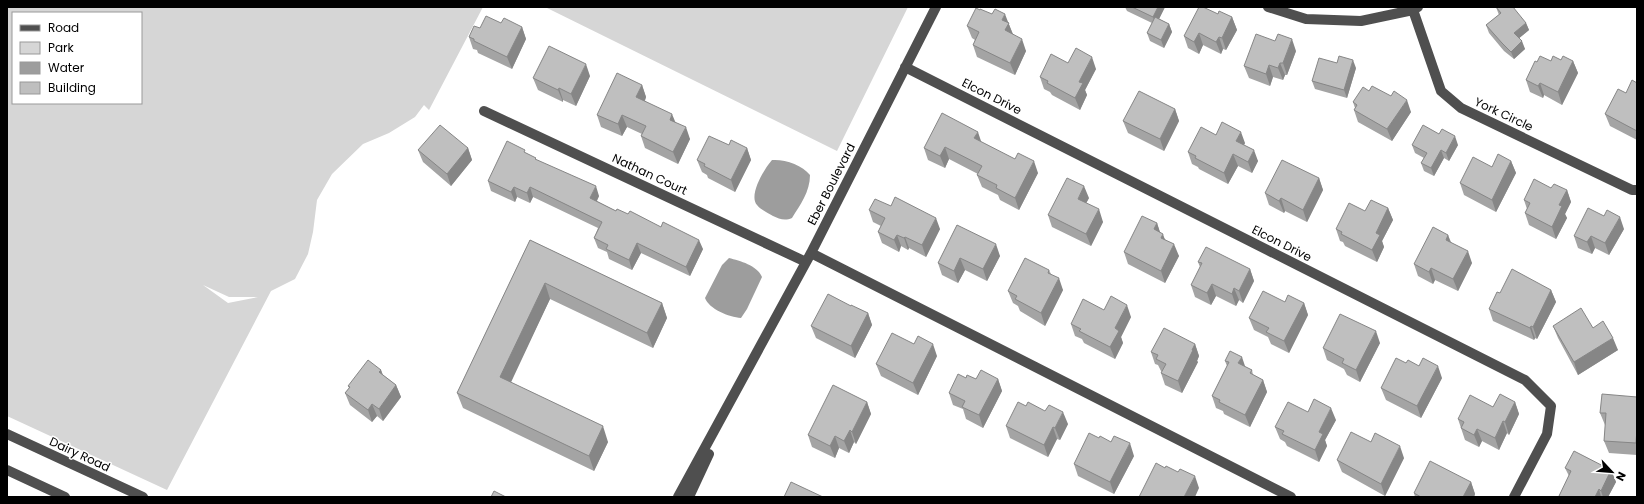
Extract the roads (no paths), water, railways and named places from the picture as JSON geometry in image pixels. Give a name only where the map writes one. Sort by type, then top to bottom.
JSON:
[{"type":"street","name":"Eber Boulevard","points":[[678,497],[809,257],[936,7]]},
{"type":"street","points":[[1268,7],[1306,19],[1361,22],[1415,8]]},
{"type":"street","name":"York Circle","points":[[1415,8],[1441,91],[1461,108],[1632,190],[1637,190]]},
{"type":"street","name":"Elcon Drive","points":[[905,67],[1525,380],[1551,406],[1547,434],[1514,497]]},
{"type":"street","name":"Nathan Court","points":[[484,111],[809,257]]},
{"type":"street","points":[[809,257],[1291,497]]},
{"type":"street","name":"Eber Boulevard","points":[[689,497],[747,372]]},
{"type":"street","name":"Dairy Road","points":[[7,434],[143,497]]},
{"type":"street","points":[[7,470],[65,497]]},
{"type":"water","points":[[772,160],[793,163],[803,168],[810,175],[810,181],[804,198],[792,218],[789,219],[782,219],[773,216],[760,208],[755,201],[758,182]]},
{"type":"water","points":[[729,258],[743,262],[756,269],[762,277],[747,309],[741,318],[720,312],[711,306],[705,298],[722,265]]}]
